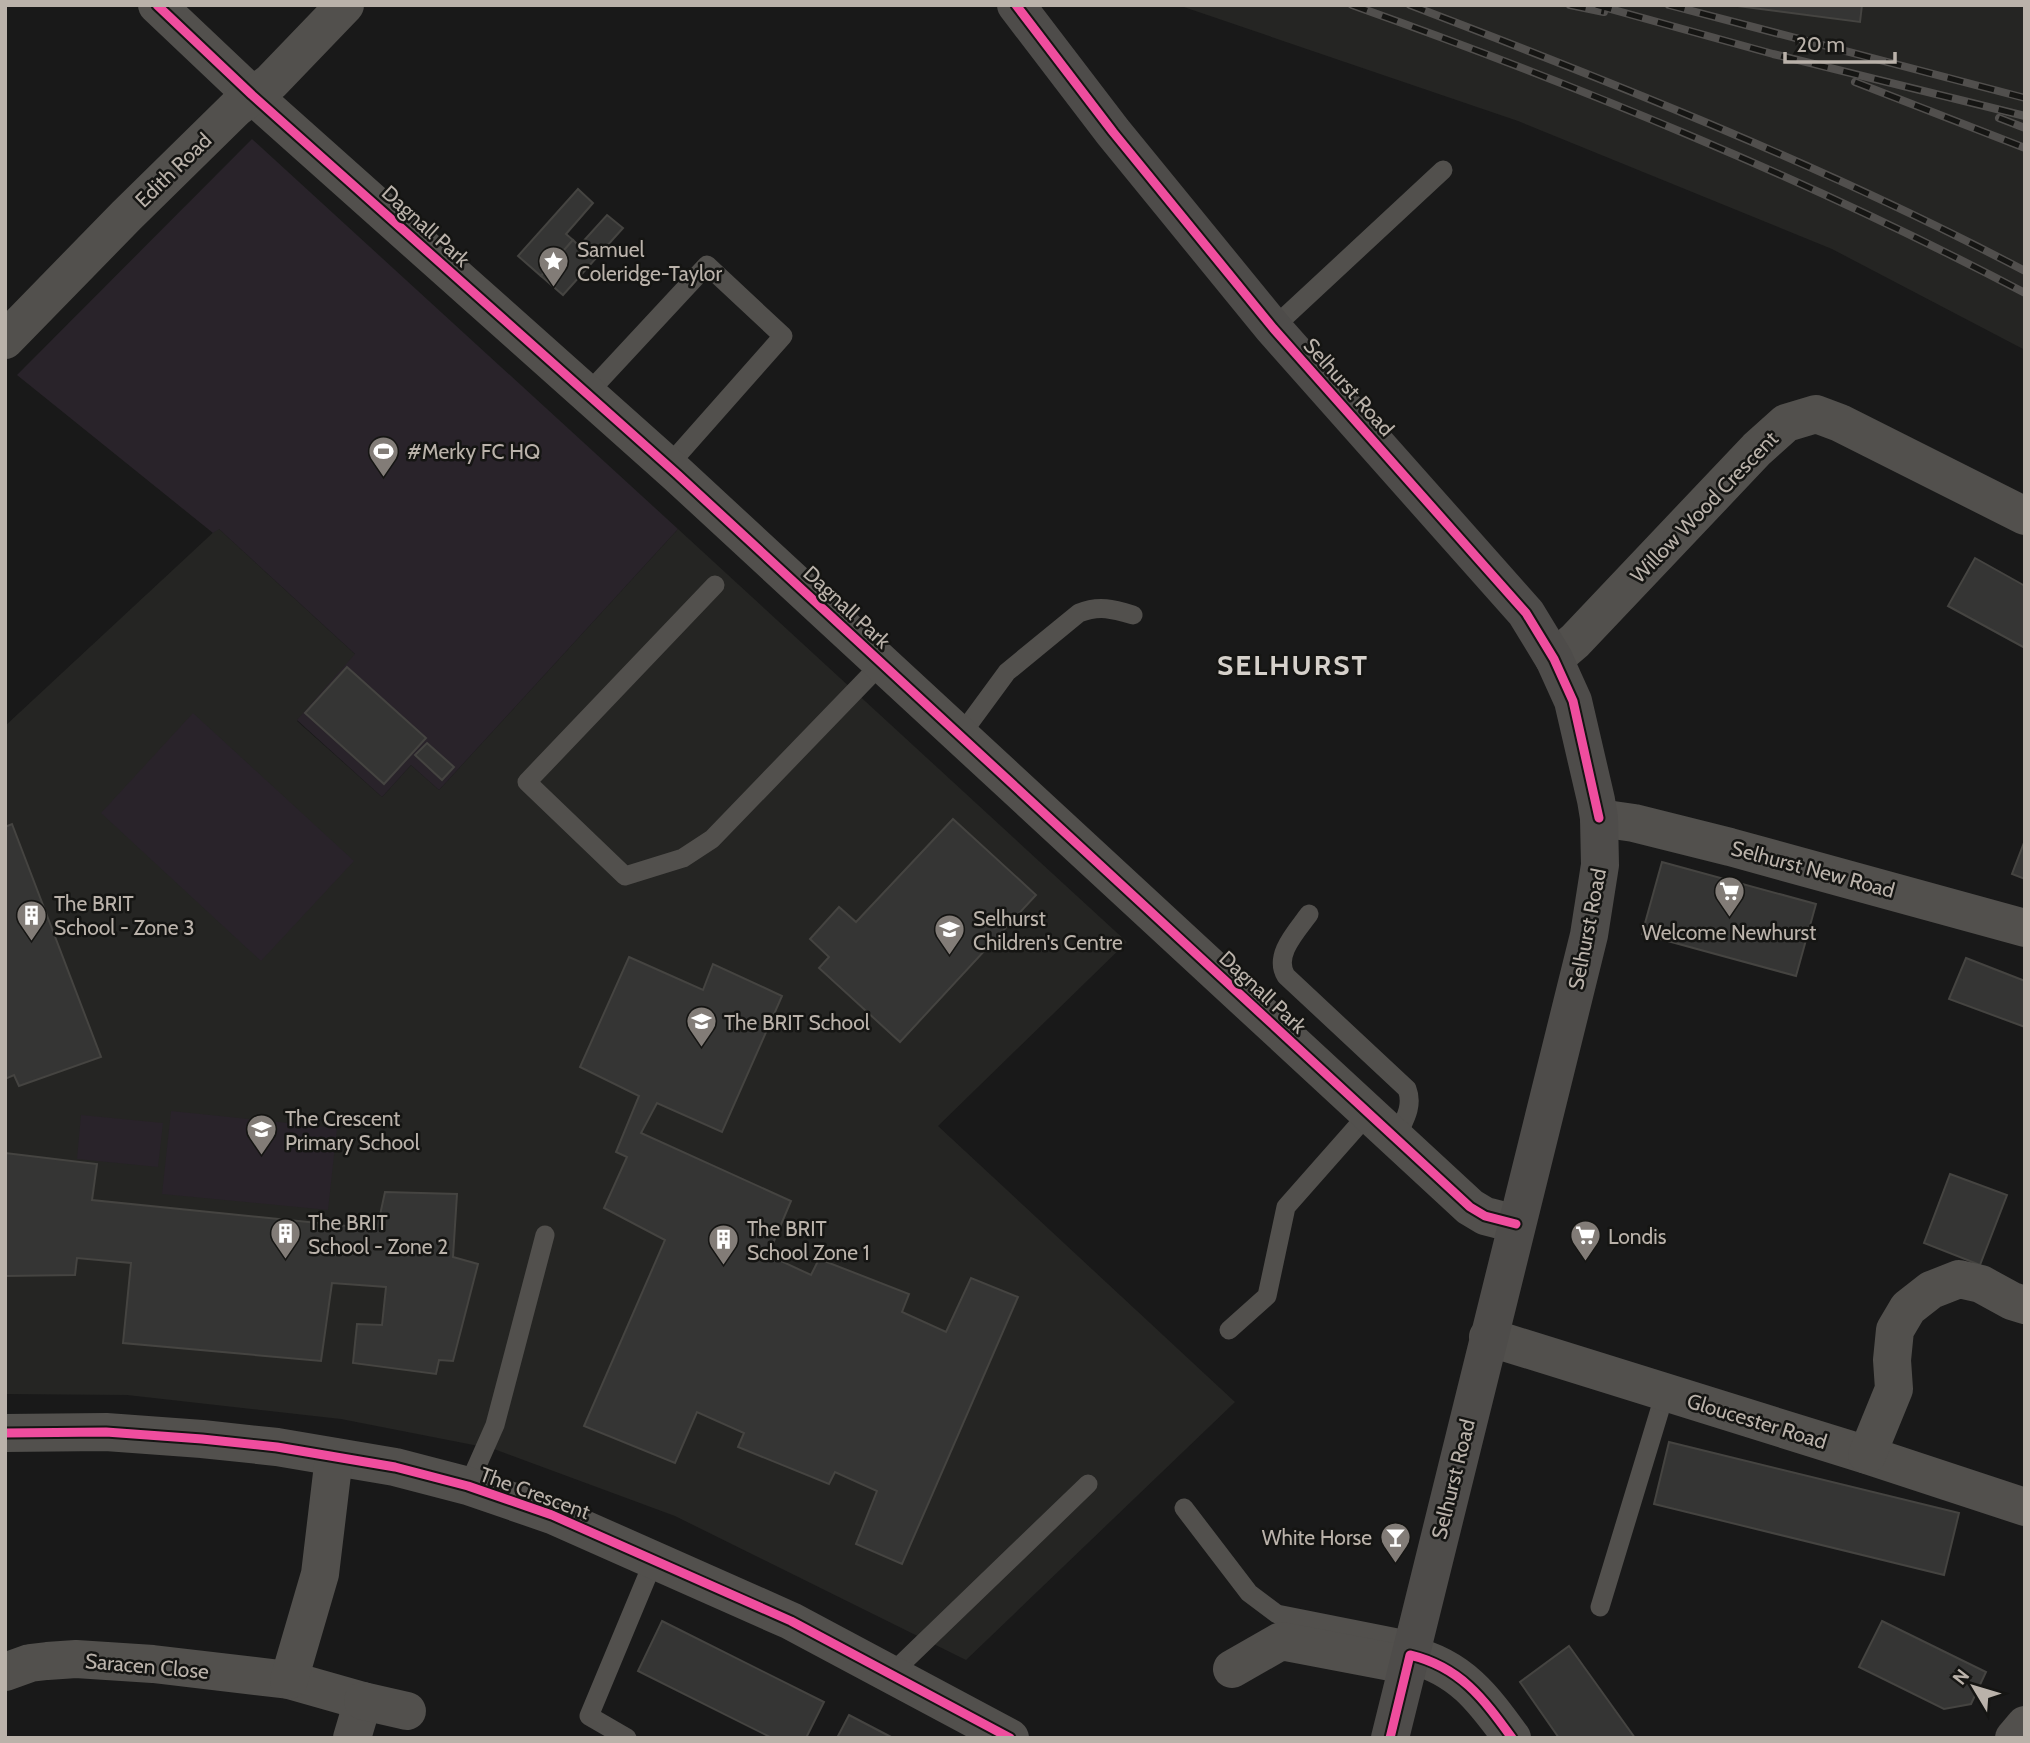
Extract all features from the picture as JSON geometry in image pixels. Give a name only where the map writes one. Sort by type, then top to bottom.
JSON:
[{"type":"main road","name":"Selhurst Road","points":[[1016,5],[1113,132],[1273,328],[1526,613],[1554,659],[1573,701],[1599,818],[1600,865],[1589,934],[1390,1738]]},
{"type":"street","name":"Dagnall Park","points":[[157,5],[252,95],[668,466],[1470,1207],[1485,1216],[1516,1224]]},
{"type":"street","name":"Edith Road","points":[[5,340],[126,216],[236,108],[271,82],[345,5]]},
{"type":"street","name":"Willow Wood Crescent","points":[[1554,659],[1575,641],[1757,449],[1786,423],[1816,414],[1840,423],[2025,516]]},
{"type":"street","name":"Selhurst New Road","points":[[1599,818],[1767,856],[2025,928]]},
{"type":"street","points":[[1867,1455],[1894,1389],[1892,1360],[1895,1331],[1908,1308],[1931,1290],[1959,1279],[1981,1284],[2012,1301],[2025,1304]]},
{"type":"street","name":"Gloucester Road","points":[[1488,1337],[2025,1507]]},
{"type":"street","name":"The Crescent","points":[[5,1433],[106,1432],[276,1447],[396,1467],[468,1486],[552,1515],[791,1621],[1010,1738]]},
{"type":"street","points":[[289,1681],[320,1574],[334,1457]]},
{"type":"street","points":[[1232,1669],[1281,1641],[1410,1654],[1430,1660],[1464,1681],[1482,1697],[1512,1738]]},
{"type":"street","name":"Saracen Close","points":[[5,1672],[30,1663],[76,1660],[153,1664],[289,1681],[407,1711]]},
{"type":"street","points":[[352,1738],[363,1700]]},
{"type":"street","points":[[2014,1738],[2025,1724]]},
{"type":"lane","points":[[1273,328],[1443,170]]},
{"type":"lane","points":[[588,393],[707,265],[783,336],[668,466]]},
{"type":"lane","points":[[715,585],[527,782],[625,876],[683,858],[712,839],[881,663]]},
{"type":"lane","points":[[960,736],[1007,672],[1079,612],[1093,607],[1106,607],[1133,615]]},
{"type":"lane","points":[[1229,1330],[1267,1296],[1286,1208],[1382,1126],[1409,1110],[1407,1089],[1286,976],[1281,966],[1282,955],[1309,914]]},
{"type":"lane","points":[[468,1486],[495,1425],[545,1235]]},
{"type":"lane","points":[[1600,1607],[1665,1392]]},
{"type":"lane","points":[[892,1673],[1088,1484]]},
{"type":"lane","points":[[1184,1508],[1249,1593],[1277,1615],[1410,1654]]},
{"type":"lane","points":[[628,1738],[589,1716],[654,1559]]},
{"type":"shaded area","points":[[1178,5],[2025,5],[2025,350],[1832,249],[1518,121]]},
{"type":"shaded area","name":"#Merky FC HQ","points":[[252,139],[678,529],[439,790],[411,765],[382,797],[297,720],[355,654],[219,529],[213,533],[17,375]]},
{"type":"shaded area","points":[[218,528],[356,655],[297,721],[382,797],[411,765],[439,790],[678,529],[1127,942],[938,1126],[1235,1402],[966,1660],[675,1516],[494,1449],[341,1419],[127,1395],[5,1394],[5,726]]},
{"type":"shaded area","points":[[193,713],[354,861],[261,961],[101,813]]},
{"type":"shaded area","points":[[171,1111],[337,1128],[328,1210],[162,1194]]},
{"type":"shaded area","points":[[81,1115],[163,1123],[158,1167],[77,1159]]},
{"type":"building","points":[[1730,5],[1862,5],[1860,22]]},
{"type":"building","points":[[578,189],[593,203],[566,234],[573,240],[541,276],[518,256]]},
{"type":"building","points":[[607,215],[623,228],[563,295],[541,276],[573,240],[579,246]]},
{"type":"building","points":[[1975,558],[2025,586],[2025,648],[1948,606]]},
{"type":"building","points":[[347,667],[426,738],[384,784],[305,713]]},
{"type":"building","points":[[427,743],[454,767],[442,780],[415,755]]},
{"type":"building","points":[[953,819],[1036,895],[900,1042],[819,968],[829,957],[810,939],[839,907],[856,922]]},
{"type":"building","name":"The BRIT School - Zone 3","points":[[12,824],[101,1057],[19,1086],[14,1075],[5,1079],[5,827]]},
{"type":"building","points":[[2025,840],[2025,879],[2012,874]]},
{"type":"building","name":"Welcome Newhurst","points":[[1662,862],[1816,904],[1796,976],[1642,934]]},
{"type":"building","name":"The BRIT School Zone 1","points":[[629,957],[703,990],[713,964],[782,996],[722,1132],[657,1103],[641,1133],[791,1201],[768,1255],[811,1275],[819,1259],[909,1294],[902,1312],[946,1332],[971,1278],[1018,1297],[902,1564],[856,1544],[877,1491],[835,1472],[829,1484],[738,1447],[744,1433],[697,1412],[675,1463],[584,1426],[665,1240],[604,1208],[627,1157],[616,1152],[639,1096],[580,1067]]},
{"type":"building","points":[[1966,958],[2025,981],[2025,1027],[1949,999]]},
{"type":"building","name":"The BRIT School - Zone 2","points":[[5,1153],[97,1164],[92,1200],[377,1229],[385,1192],[457,1194],[453,1257],[478,1264],[453,1361],[439,1360],[436,1374],[353,1363],[357,1324],[382,1325],[386,1287],[332,1283],[321,1361],[123,1343],[131,1263],[77,1258],[75,1275],[5,1276]]},
{"type":"building","points":[[1950,1174],[2007,1195],[1980,1265],[1924,1243]]},
{"type":"building","points":[[1669,1442],[1959,1513],[1944,1575],[1654,1504]]},
{"type":"building","points":[[662,1621],[824,1702],[806,1738],[772,1738],[638,1671]]},
{"type":"building","points":[[1882,1621],[1986,1672],[1971,1704],[1944,1709],[1859,1667]]},
{"type":"building","points":[[1569,1646],[1635,1738],[1559,1738],[1520,1682]]},
{"type":"building","points":[[849,1715],[893,1738],[837,1738]]},
{"type":"railway","points":[[1352,5],[1524,69],[1693,137],[1861,211],[2025,293]]},
{"type":"railway","points":[[1410,5],[1644,97],[1799,162],[2025,271]]},
{"type":"railway","points":[[1570,5],[1604,12]]},
{"type":"railway","points":[[1596,5],[1773,54],[2025,116]]},
{"type":"railway","points":[[1669,5],[2025,98]]},
{"type":"railway","points":[[1855,82],[2025,148]]},
{"type":"railway","points":[[1999,118],[2025,128]]},
{"type":"cycle path","points":[[157,5],[252,95],[677,474],[1470,1207],[1485,1216],[1516,1224]]},
{"type":"cycle path","points":[[1016,5],[1113,132],[1273,328],[1526,613],[1554,659],[1573,701],[1599,818]]},
{"type":"cycle path","points":[[5,1433],[106,1432],[277,1447],[395,1467],[468,1486],[552,1515],[791,1621],[1010,1738]]},
{"type":"cycle path","points":[[1390,1738],[1410,1655],[1428,1660],[1457,1676],[1480,1697],[1512,1738]]},
{"type":"place","name":"Samuel Coleridge-Taylor","points":[[554,288]]},
{"type":"place","name":"#Merky FC HQ","points":[[384,478]]},
{"type":"place","name":"Welcome Newhurst","points":[[1729,919]]},
{"type":"place","name":"The BRIT School - Zone 3","points":[[31,942]]},
{"type":"place","name":"Selhurst Children's Centre","points":[[950,957]]},
{"type":"place","name":"The BRIT School","points":[[701,1049]]},
{"type":"place","name":"The Crescent Primary School","points":[[262,1157]]},
{"type":"place","name":"The BRIT School - Zone 2","points":[[285,1261]]},
{"type":"place","name":"Londis","points":[[1585,1263]]},
{"type":"place","name":"The BRIT School Zone 1","points":[[724,1267]]},
{"type":"place","name":"White Horse","points":[[1395,1564]]},
{"type":"district","name":"SELHURST","points":[[1293,665]]}]
